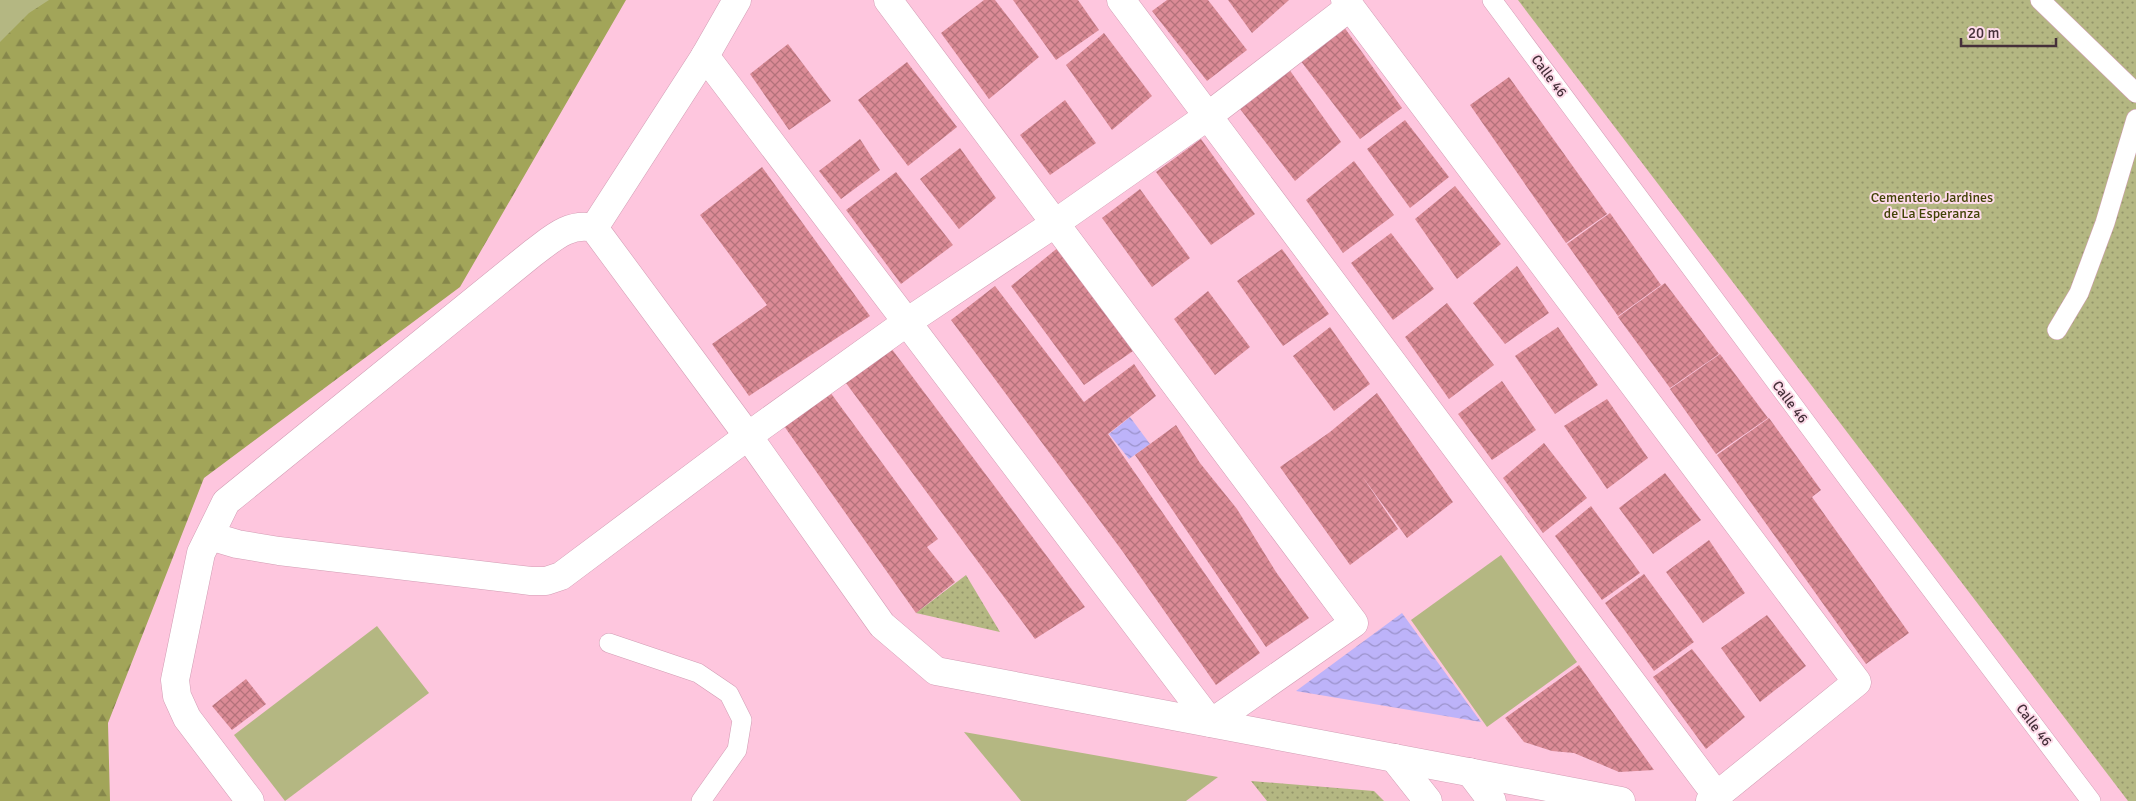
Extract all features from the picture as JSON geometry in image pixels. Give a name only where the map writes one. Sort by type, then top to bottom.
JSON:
[{"type":"street","points":[[594,228],[704,56],[737,0]]},
{"type":"street","points":[[888,0],[1354,623],[1210,723]]},
{"type":"street","points":[[210,536],[238,544],[280,551],[546,581],[561,576],[748,436],[907,322],[1054,224],[1208,116],[1348,3],[1857,682],[1713,798],[1208,116],[1121,0]]},
{"type":"street","points":[[704,56],[1210,723]]},
{"type":"street","points":[[250,801],[196,731],[181,708],[175,680],[201,553],[226,502],[526,259],[566,230],[575,226],[594,228],[748,436],[882,625],[936,671],[1621,801]]},
{"type":"street","points":[[1394,758],[1428,801]]},
{"type":"street","points":[[1470,772],[1492,801]]},
{"type":"lane","name":"Calle 46","points":[[1492,0],[1851,483],[2091,801]]},
{"type":"lane","points":[[2040,0],[2136,93]]},
{"type":"lane","points":[[2057,330],[2079,293],[2099,241],[2136,119]]},
{"type":"lane","points":[[609,643],[698,673],[729,694],[742,720],[737,750],[701,801]]},
{"type":"green space","points":[[0,0],[145,0],[0,72]]},
{"type":"green space","points":[[49,0],[626,0],[460,287],[204,478],[108,723],[110,801],[0,801],[0,42],[29,13]]},
{"type":"green space","name":"Cementerio Jardines de La Esperanza","points":[[1518,0],[2136,0],[2136,801],[2128,801]]},
{"type":"green space","points":[[1501,555],[1577,662],[1487,727],[1411,620]]},
{"type":"green space","points":[[966,575],[1000,632],[916,613]]},
{"type":"green space","points":[[377,626],[429,693],[285,801],[234,735]]},
{"type":"green space","points":[[964,732],[1218,777],[1186,801],[1021,801]]},
{"type":"green space","points":[[1251,781],[1374,791],[1384,801],[1267,801]]},
{"type":"water","points":[[1130,417],[1150,444],[1129,459],[1109,434]]},
{"type":"water","points":[[1402,613],[1481,722],[1296,691]]},
{"type":"building","points":[[984,0],[995,0],[1039,57],[989,99],[941,33]]},
{"type":"building","points":[[1013,0],[1078,0],[1099,30],[1056,60]]},
{"type":"building","points":[[1167,0],[1208,0],[1247,50],[1207,81],[1152,11]]},
{"type":"building","points":[[1228,0],[1289,0],[1252,33]]},
{"type":"building","points":[[1344,27],[1402,108],[1360,139],[1300,60]]},
{"type":"building","points":[[1104,33],[1152,96],[1112,130],[1066,65]]},
{"type":"building","points":[[788,44],[831,101],[789,130],[750,74]]},
{"type":"building","points":[[907,62],[957,127],[908,166],[858,100]]},
{"type":"building","points":[[1286,65],[1341,142],[1295,181],[1237,105]]},
{"type":"building","points":[[1509,77],[1607,214],[1566,243],[1470,105]]},
{"type":"building","points":[[1065,100],[1096,143],[1050,175],[1020,135]]},
{"type":"building","points":[[1405,120],[1449,177],[1410,208],[1367,149]]},
{"type":"building","points":[[860,139],[880,170],[841,199],[819,171]]},
{"type":"building","points":[[1201,139],[1255,214],[1211,245],[1156,172]]},
{"type":"building","points":[[960,148],[996,198],[959,229],[920,179]]},
{"type":"building","points":[[1354,161],[1394,215],[1343,253],[1306,200]]},
{"type":"building","points":[[762,167],[870,316],[749,396],[712,344],[767,305],[700,215]]},
{"type":"building","points":[[896,172],[953,245],[901,284],[846,210]]},
{"type":"building","points":[[1455,186],[1501,244],[1457,279],[1415,219]]},
{"type":"building","points":[[1140,189],[1190,258],[1152,287],[1102,218]]},
{"type":"building","points":[[1610,213],[1661,285],[1618,316],[1567,244]]},
{"type":"building","points":[[1391,233],[1434,289],[1393,320],[1351,263]]},
{"type":"building","points":[[1060,246],[1133,351],[1084,385],[1011,286]]},
{"type":"building","points":[[1282,249],[1329,314],[1283,346],[1237,281]]},
{"type":"building","points":[[1517,266],[1549,313],[1505,344],[1473,303]]},
{"type":"building","points":[[1665,283],[1719,354],[1670,388],[1618,317]]},
{"type":"building","points":[[995,286],[1084,402],[1134,364],[1156,396],[1108,434],[1260,653],[1216,685],[1123,552],[951,320]]},
{"type":"building","points":[[1208,291],[1250,347],[1215,375],[1174,319]]},
{"type":"building","points":[[1447,303],[1494,365],[1449,399],[1405,337]]},
{"type":"building","points":[[1330,327],[1370,384],[1334,411],[1293,356]]},
{"type":"building","points":[[1558,327],[1598,385],[1555,414],[1515,356]]},
{"type":"building","points":[[888,344],[1085,607],[1035,639],[843,379]]},
{"type":"building","points":[[1720,354],[1768,418],[1716,454],[1670,389]]},
{"type":"building","points":[[1502,381],[1536,430],[1492,460],[1458,414]]},
{"type":"building","points":[[830,392],[938,539],[927,547],[955,582],[916,613],[784,426]]},
{"type":"building","points":[[1377,393],[1453,502],[1407,538],[1362,476],[1398,529],[1350,565],[1280,467],[1330,432]]},
{"type":"building","points":[[1607,399],[1648,458],[1607,489],[1564,426]]},
{"type":"building","points":[[1769,418],[1821,490],[1812,497],[1909,633],[1866,664],[1717,455]]},
{"type":"building","points":[[1176,425],[1200,463],[1237,509],[1276,572],[1309,618],[1266,647],[1135,455]]},
{"type":"building","points":[[1544,443],[1587,498],[1543,533],[1503,478]]},
{"type":"building","points":[[1665,473],[1701,520],[1653,554],[1619,508]]},
{"type":"building","points":[[1591,506],[1640,573],[1602,600],[1555,536]]},
{"type":"building","points":[[1709,540],[1745,593],[1703,623],[1666,572]]},
{"type":"building","points":[[1644,574],[1694,642],[1654,671],[1605,603]]},
{"type":"building","points":[[1767,615],[1806,666],[1760,702],[1721,648]]},
{"type":"building","points":[[1692,649],[1745,717],[1706,749],[1653,677]]},
{"type":"building","points":[[1579,665],[1654,770],[1619,772],[1574,753],[1552,751],[1524,742],[1505,718]]},
{"type":"building","points":[[246,679],[266,704],[232,730],[212,706]]}]
